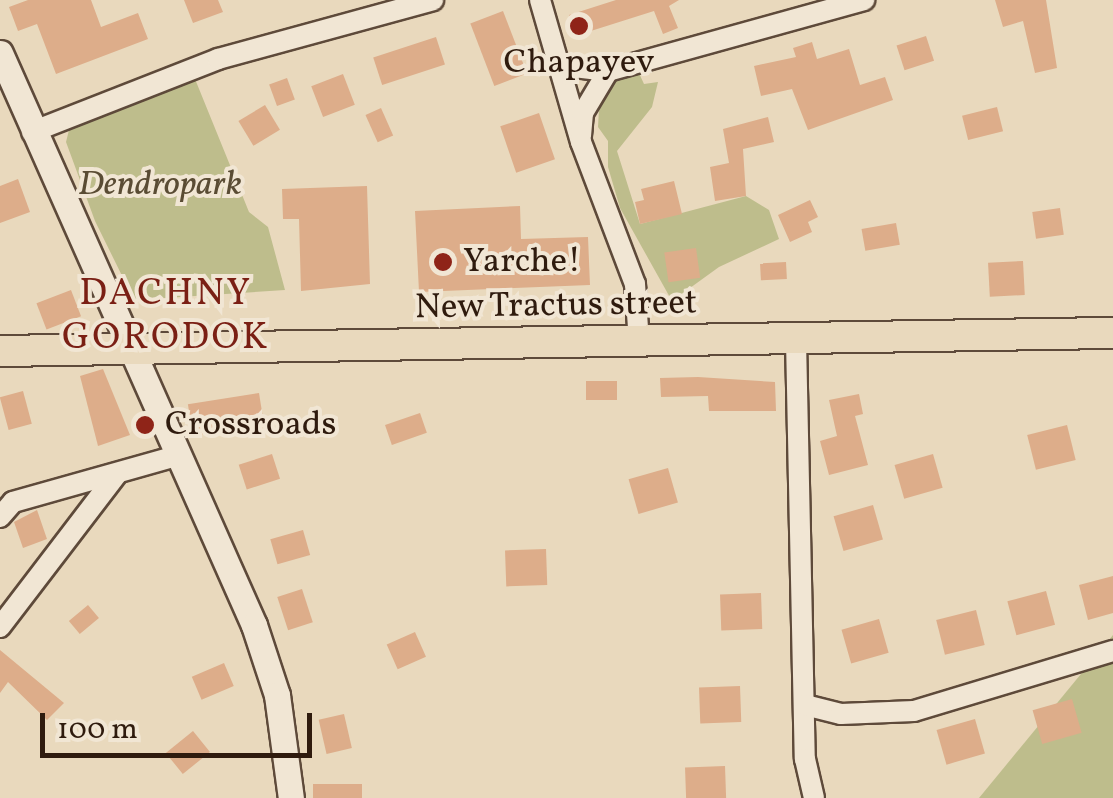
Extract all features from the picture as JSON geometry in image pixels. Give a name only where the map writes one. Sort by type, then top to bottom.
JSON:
[{"type":"main road","name":"New Tractus street","points":[[0,352],[1113,333]]},
{"type":"street","points":[[32,132],[202,64],[432,0]]},
{"type":"street","points":[[540,0],[581,142],[635,284],[638,343]]},
{"type":"street","points":[[557,64],[608,71],[864,0]]},
{"type":"street","points":[[0,53],[127,350],[254,625],[277,695],[290,798]]},
{"type":"street","points":[[581,142],[584,113],[608,71]]},
{"type":"street","points":[[796,340],[805,759],[814,798]]},
{"type":"street","points":[[0,516],[13,502],[178,456]]},
{"type":"street","points":[[0,627],[116,474]]},
{"type":"street","points":[[805,705],[841,714],[914,711],[1113,651]]},
{"type":"green space","points":[[638,71],[644,84],[658,82],[652,107],[617,151],[640,224],[746,196],[769,210],[779,239],[719,267],[672,301],[620,208],[608,167],[608,141],[598,127],[600,91],[612,77]]},
{"type":"green space","name":"Dendropark","points":[[195,79],[249,212],[268,227],[285,290],[134,300],[95,221],[66,142],[70,126]]},
{"type":"green space","points":[[1113,635],[1113,798],[979,798]]},
{"type":"building","points":[[28,0],[91,0],[101,27],[138,13],[148,39],[56,74],[37,24],[18,31],[9,7]]},
{"type":"building","points":[[184,0],[218,0],[223,12],[193,23]]},
{"type":"building","points":[[616,0],[679,0],[669,6],[678,28],[663,34],[654,11],[575,36],[569,15]]},
{"type":"building","points":[[995,0],[1046,0],[1057,68],[1035,73],[1023,21],[1003,27]]},
{"type":"building","points":[[503,11],[527,74],[494,86],[470,24]]},
{"type":"building","points":[[926,36],[934,61],[905,70],[897,46]]},
{"type":"building","points":[[436,37],[445,65],[382,85],[373,57]]},
{"type":"building","points":[[812,42],[817,59],[849,49],[860,85],[885,77],[893,100],[808,130],[792,89],[761,96],[754,66],[796,57],[793,48]]},
{"type":"building","points":[[343,74],[355,105],[323,117],[311,86]]},
{"type":"building","points":[[287,78],[295,100],[277,106],[269,84]]},
{"type":"building","points":[[265,105],[280,130],[253,146],[238,121]]},
{"type":"building","points":[[997,107],[1003,131],[968,140],[962,116]]},
{"type":"building","points":[[381,108],[393,135],[378,142],[365,115]]},
{"type":"building","points":[[539,113],[555,159],[516,173],[500,126]]},
{"type":"building","points":[[768,117],[774,142],[743,149],[746,196],[715,201],[710,167],[729,163],[723,129]]},
{"type":"building","points":[[18,179],[30,212],[0,223],[0,186]]},
{"type":"building","points":[[674,181],[682,214],[640,224],[635,202],[644,200],[641,189]]},
{"type":"building","points":[[367,186],[370,284],[301,291],[299,219],[283,219],[282,189]]},
{"type":"building","points":[[810,200],[818,217],[808,222],[812,232],[790,242],[778,215]]},
{"type":"building","points":[[520,206],[521,239],[588,237],[590,285],[419,292],[415,211]]},
{"type":"building","points":[[1060,208],[1064,235],[1036,239],[1032,212]]},
{"type":"building","points":[[896,223],[900,245],[865,251],[862,229]]},
{"type":"building","points":[[696,248],[700,278],[668,282],[664,252]]},
{"type":"building","points":[[1023,261],[1025,295],[990,297],[988,263]]},
{"type":"building","points":[[786,262],[787,279],[761,280],[760,263]]},
{"type":"building","points":[[71,290],[81,316],[46,329],[36,303]]},
{"type":"building","points":[[103,369],[130,435],[98,446],[80,376]]},
{"type":"building","points":[[660,378],[775,382],[776,411],[709,411],[708,396],[661,397]]},
{"type":"building","points":[[586,381],[617,381],[617,400],[586,400]]},
{"type":"building","points":[[23,391],[32,424],[9,430],[0,397]]},
{"type":"building","points":[[259,393],[264,425],[193,436],[188,404]]},
{"type":"building","points":[[859,394],[863,414],[855,416],[868,465],[829,475],[820,441],[837,436],[829,400]]},
{"type":"building","points":[[420,413],[427,433],[392,445],[385,425]]},
{"type":"building","points":[[1067,425],[1076,460],[1036,470],[1027,435]]},
{"type":"building","points":[[272,454],[280,479],[247,490],[239,465]]},
{"type":"building","points":[[933,454],[943,488],[904,499],[895,465]]},
{"type":"building","points":[[668,468],[678,503],[639,514],[629,479]]},
{"type":"building","points":[[873,505],[883,540],[844,551],[834,516]]},
{"type":"building","points":[[37,510],[47,539],[23,548],[14,522]]},
{"type":"building","points":[[303,530],[310,555],[277,564],[270,539]]},
{"type":"building","points":[[546,549],[547,585],[506,586],[505,550]]},
{"type":"building","points":[[1113,576],[1113,613],[1088,620],[1079,585]]},
{"type":"building","points":[[302,589],[313,622],[288,630],[277,597]]},
{"type":"building","points":[[1046,591],[1055,625],[1016,635],[1007,601]]},
{"type":"building","points":[[761,593],[762,629],[721,630],[720,594]]},
{"type":"building","points":[[88,605],[99,618],[80,634],[69,621]]},
{"type":"building","points":[[976,610],[985,645],[945,655],[936,620]]},
{"type":"building","points":[[879,619],[889,653],[851,663],[842,630]]},
{"type":"building","points":[[415,632],[426,657],[398,669],[387,645]]},
{"type":"building","points":[[0,650],[64,703],[47,720],[8,682],[0,693]]},
{"type":"building","points":[[224,663],[234,686],[202,700],[192,677]]},
{"type":"building","points":[[740,686],[741,722],[700,723],[699,687]]},
{"type":"building","points":[[1072,699],[1082,733],[1042,744],[1033,710]]},
{"type":"building","points":[[344,714],[352,748],[327,754],[319,720]]},
{"type":"building","points":[[975,719],[985,754],[946,765],[937,730]]},
{"type":"building","points":[[193,731],[210,752],[183,774],[166,753]]},
{"type":"building","points":[[725,766],[726,798],[686,798],[685,767]]},
{"type":"building","points":[[313,784],[362,784],[362,798],[313,798]]},
{"type":"place","name":"Chapayev","points":[[579,26]]},
{"type":"place","name":"Yarche!","points":[[443,262]]},
{"type":"place","name":"Crossroads","points":[[145,425]]},
{"type":"district","name":"DACHNY GORODOK","points":[[166,317]]}]
